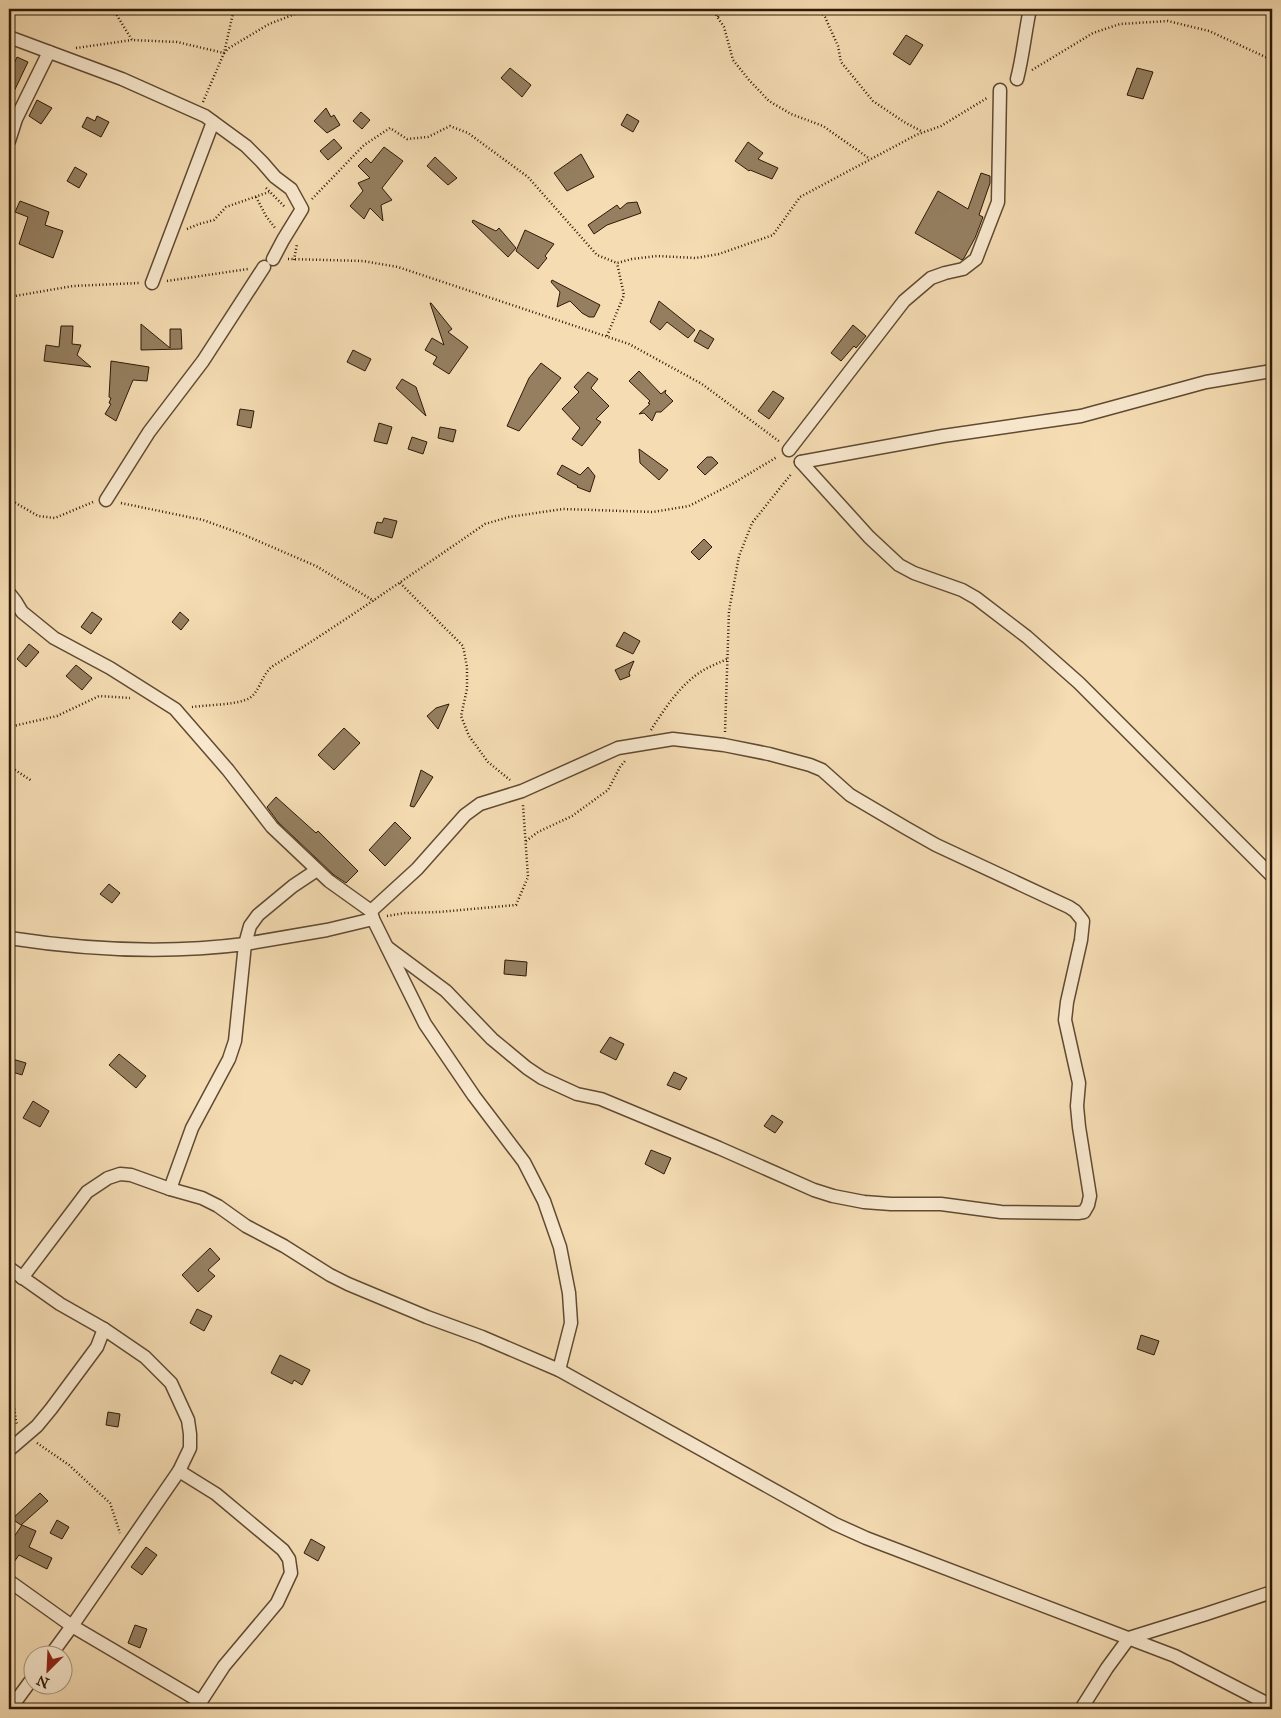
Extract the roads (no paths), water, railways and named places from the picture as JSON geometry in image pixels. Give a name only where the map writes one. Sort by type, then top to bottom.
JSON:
[{"type":"street","points":[[1017,80],[1022,62],[1030,9]]},
{"type":"street","points":[[9,37],[122,79],[205,116],[246,146],[275,177],[291,189],[299,214],[204,362],[149,432],[106,500]]},
{"type":"street","points":[[9,141],[16,119],[49,52]]},
{"type":"street","points":[[789,450],[904,301],[931,278],[963,269],[976,259],[998,202],[1000,90]]},
{"type":"street","points":[[152,283],[213,122]]},
{"type":"street","points":[[1272,371],[1206,382],[1081,416],[943,436],[801,462],[869,537],[899,565],[914,573],[969,594],[1027,637],[1078,683],[1272,876]]},
{"type":"street","points":[[9,593],[22,612],[54,638],[110,668],[175,709],[228,770],[272,827],[317,870],[372,915],[424,1024],[474,1096],[524,1162],[544,1201],[560,1247],[571,1323],[559,1370]]},
{"type":"street","points":[[9,938],[71,947],[166,951],[246,944],[327,930],[372,915],[430,857],[466,815],[480,804],[522,791],[618,748],[673,739],[724,745],[810,764],[822,770],[850,795],[898,824],[936,845],[1069,907],[1083,921],[1065,1020],[1079,1083],[1077,1106],[1090,1196],[1088,1205],[1084,1212],[1001,1212],[941,1204],[882,1204],[864,1202],[814,1190],[601,1099],[577,1094],[542,1078],[498,1044],[446,991],[387,947]]},
{"type":"street","points":[[170,1189],[192,1128],[229,1059],[235,1041],[246,944],[250,926],[258,915],[293,886],[317,870]]},
{"type":"street","points":[[22,1278],[87,1192],[108,1178],[120,1174],[131,1175],[202,1198],[218,1206],[246,1226],[284,1246],[330,1276],[559,1370],[835,1524],[1175,1656],[1272,1706]]},
{"type":"street","points":[[9,1268],[60,1304],[104,1329],[145,1357],[171,1383],[188,1420],[190,1434],[190,1448],[179,1471],[57,1646]]},
{"type":"street","points":[[9,1450],[37,1426],[56,1404],[96,1347],[104,1329]]},
{"type":"street","points":[[9,1582],[72,1626],[199,1706],[224,1666],[277,1603],[291,1573],[289,1559],[284,1550],[216,1494],[179,1471]]},
{"type":"street","points":[[1081,1709],[1106,1668],[1129,1638],[1272,1592]]},
{"type":"street","points":[[10,1709],[22,1693]]}]
